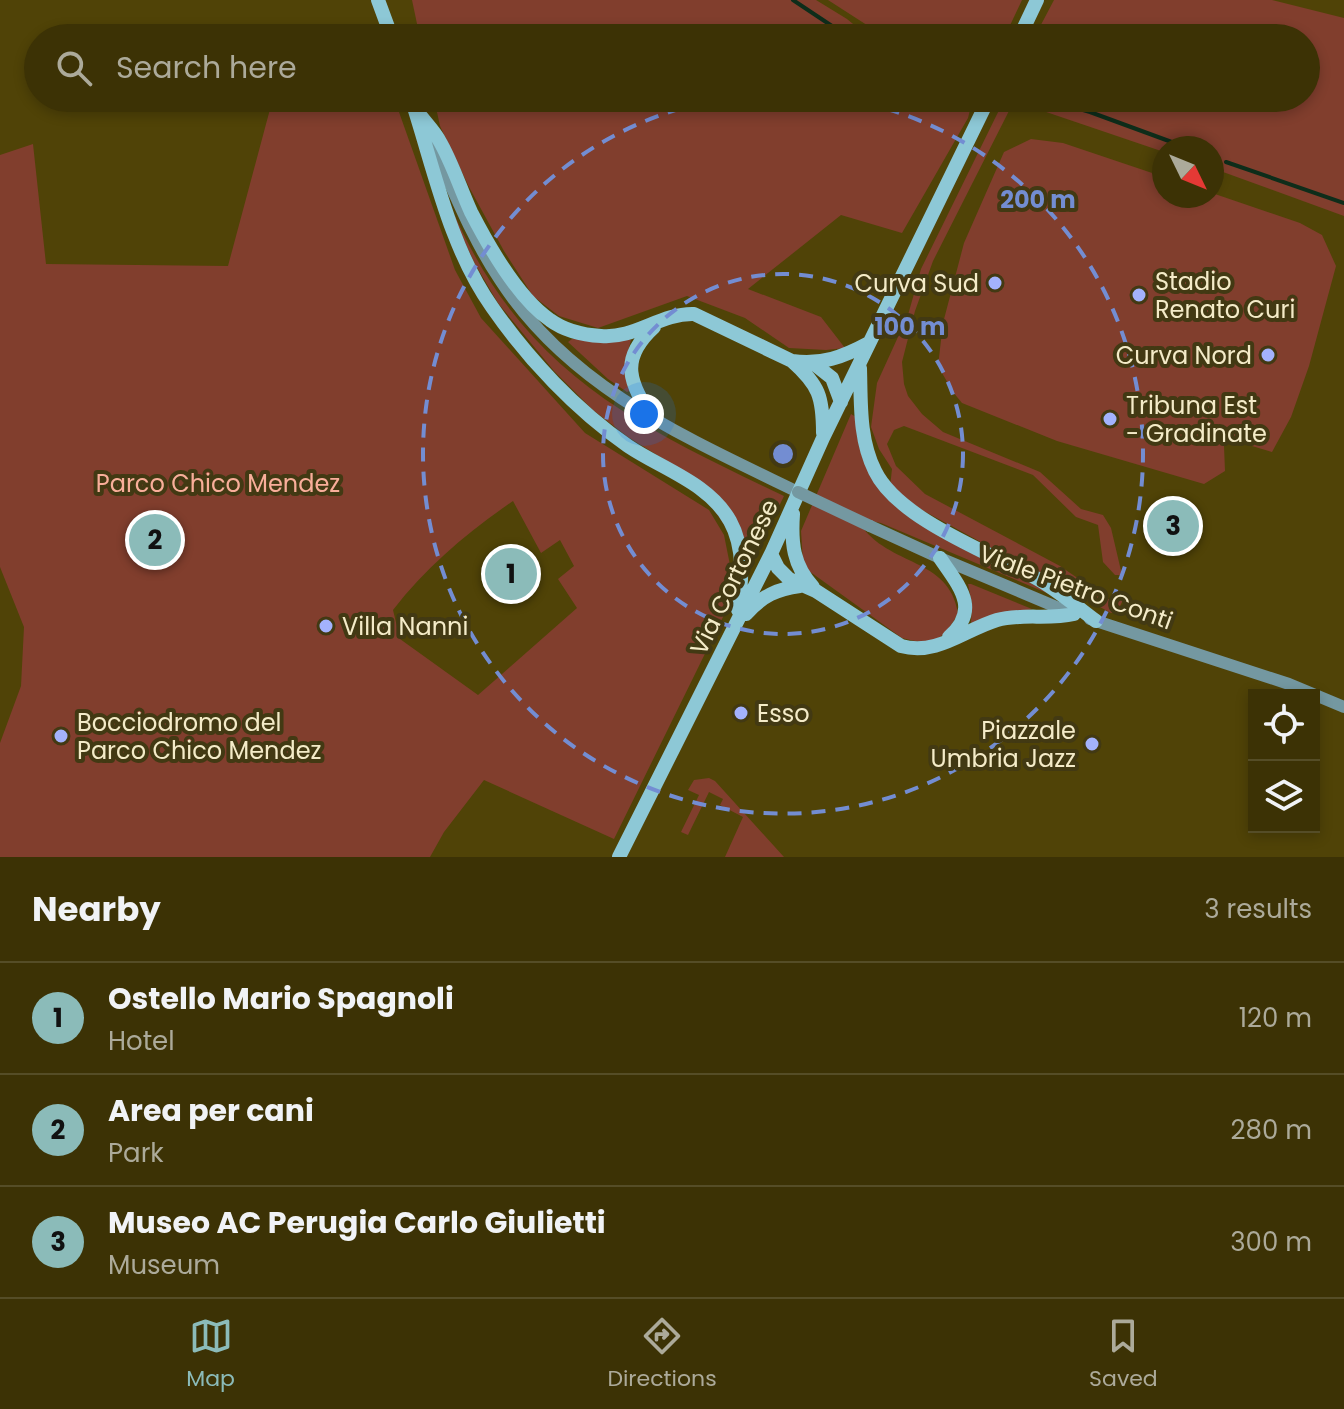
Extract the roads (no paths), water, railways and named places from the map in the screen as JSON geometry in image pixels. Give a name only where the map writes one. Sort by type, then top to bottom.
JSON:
[{"type":"main road","points":[[378,0],[387,24]]},
{"type":"main road","points":[[1026,24],[1037,0]]},
{"type":"main road","points":[[416,112],[447,217],[491,306],[534,359],[581,409],[628,446],[702,490],[731,521],[739,546],[743,578],[735,626]]},
{"type":"main road","points":[[419,112],[438,139],[472,214],[525,296],[550,320],[573,333],[604,337],[633,333],[667,316],[694,314],[792,361],[813,363],[843,356],[869,343]]},
{"type":"main road","name":"Via Cortonese","points":[[619,857],[771,554],[823,438],[982,112]]},
{"type":"main road","points":[[653,419],[634,390],[630,374],[640,341],[667,316]]},
{"type":"main road","points":[[792,361],[819,391],[823,438]]},
{"type":"main road","points":[[813,363],[832,378],[841,402]]},
{"type":"main road","points":[[860,363],[862,429],[866,447],[875,471],[899,502],[943,530],[1040,580],[1096,621]]},
{"type":"main road","points":[[793,508],[793,551],[802,575],[816,591]]},
{"type":"main road","points":[[771,554],[783,574],[800,586],[816,591],[901,646],[914,650],[940,646],[997,620],[1032,616],[1056,618],[1074,614]]},
{"type":"main road","points":[[940,558],[959,585],[965,607],[957,630],[940,646]]},
{"type":"main road","points":[[735,626],[767,594],[800,586]]},
{"type":"street","name":"Viale Pietro Conti","points":[[417,112],[462,216],[500,280],[533,325],[579,369],[653,419],[870,526],[1074,614],[1289,684],[1344,707]]},
{"type":"waterway","points":[[793,0],[829,24]]},
{"type":"waterway","points":[[1090,112],[1155,136]]},
{"type":"waterway","points":[[1226,162],[1344,203]]},
{"type":"place","name":"Curva Sud","points":[[995,283]]},
{"type":"place","name":"Stadio Renato Curi","points":[[1139,295]]},
{"type":"place","name":"Curva Nord","points":[[1268,355]]},
{"type":"place","name":"Tribuna Est - Gradinate","points":[[1110,419]]},
{"type":"place","name":"Museo AC Perugia Carlo Giulietti","points":[[1173,526]]},
{"type":"place","name":"Area per cani","points":[[155,540]]},
{"type":"place","name":"Ostello Mario Spagnoli","points":[[511,574]]},
{"type":"place","name":"Villa Nanni","points":[[326,626]]},
{"type":"place","name":"Esso","points":[[741,713]]},
{"type":"place","name":"Bocciodromo del Parco Chico Mendez","points":[[61,736]]},
{"type":"place","name":"Piazzale Umbria Jazz","points":[[1092,744]]},
{"type":"park label","name":"Parco Chico Mendez","points":[[218,483]]}]
